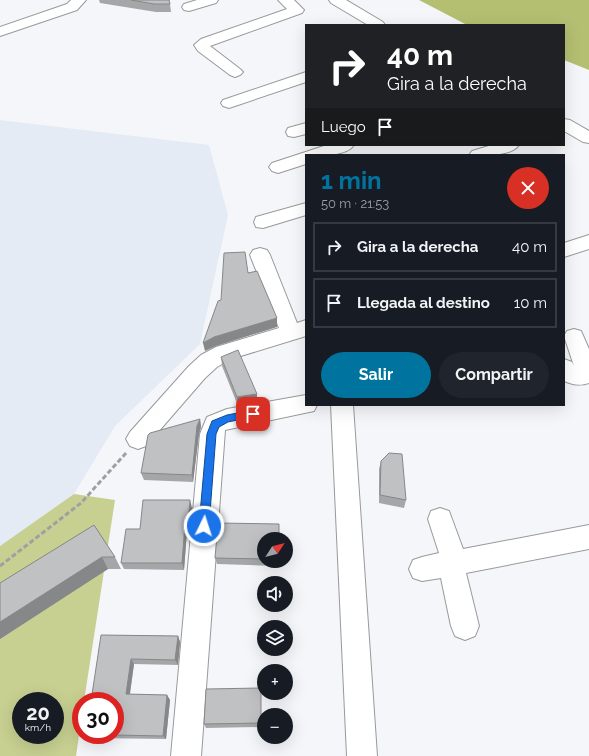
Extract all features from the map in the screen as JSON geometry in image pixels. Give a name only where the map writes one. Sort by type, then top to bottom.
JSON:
[{"type":"street","points":[[0,32],[72,7],[79,0]]},
{"type":"street","points":[[189,7],[211,0]]},
{"type":"street","points":[[236,72],[201,45],[297,10],[285,0]]},
{"type":"street","points":[[336,0],[376,24]]},
{"type":"street","points":[[229,103],[305,77]]},
{"type":"street","points":[[566,126],[589,138]]},
{"type":"street","points":[[317,154],[342,146]]},
{"type":"street","points":[[481,154],[507,146]]},
{"type":"street","points":[[278,167],[305,158]]},
{"type":"street","points":[[263,222],[305,209]]},
{"type":"street","points":[[138,439],[197,372],[209,361],[224,353],[298,331],[260,255]]},
{"type":"street","points":[[565,370],[566,373],[574,376],[584,376],[587,372],[576,337]]},
{"type":"street","points":[[186,756],[212,434],[215,424],[227,419],[305,404]]},
{"type":"street","points":[[342,406],[362,756]]},
{"type":"street","points":[[440,519],[453,563],[465,626]]},
{"type":"street","points":[[422,569],[589,537]]},
{"type":"path","points":[[0,566],[81,503],[138,439]]},
{"type":"shaded area","points":[[0,120],[209,145],[228,215],[200,344],[115,426],[74,494],[0,546]]},
{"type":"green space","points":[[419,0],[589,0],[589,70],[565,60],[565,24],[465,24]]},
{"type":"green space","points":[[74,494],[115,500],[85,692],[72,692],[72,744],[78,744],[76,756],[0,756],[0,546]]},
{"type":"building","points":[[131,0],[169,0],[170,4],[154,4]]},
{"type":"building","points":[[245,252],[248,273],[257,271],[277,318],[214,337],[203,343],[218,301],[221,300],[224,253]]},
{"type":"building","points":[[238,350],[257,394],[237,397],[221,357]]},
{"type":"building","points":[[200,419],[197,426],[192,475],[141,473],[148,435],[150,433]]},
{"type":"building","points":[[389,453],[402,454],[406,500],[380,495],[381,461]]},
{"type":"building","points":[[143,500],[190,500],[188,524],[185,524],[182,563],[121,563],[126,529],[140,529]]},
{"type":"building","points":[[218,523],[279,524],[279,532],[257,532],[257,559],[215,558]]},
{"type":"building","points":[[94,525],[115,557],[102,557],[0,622],[0,583]]},
{"type":"building","points":[[101,635],[178,636],[175,660],[131,659],[126,694],[167,695],[163,736],[124,735],[124,692],[92,692]]},
{"type":"building","points":[[257,688],[257,700],[261,700],[261,708],[257,708],[257,723],[204,724],[206,689]]},
{"type":"route","points":[[204,526],[212,434],[215,424],[227,419],[253,414]]}]
